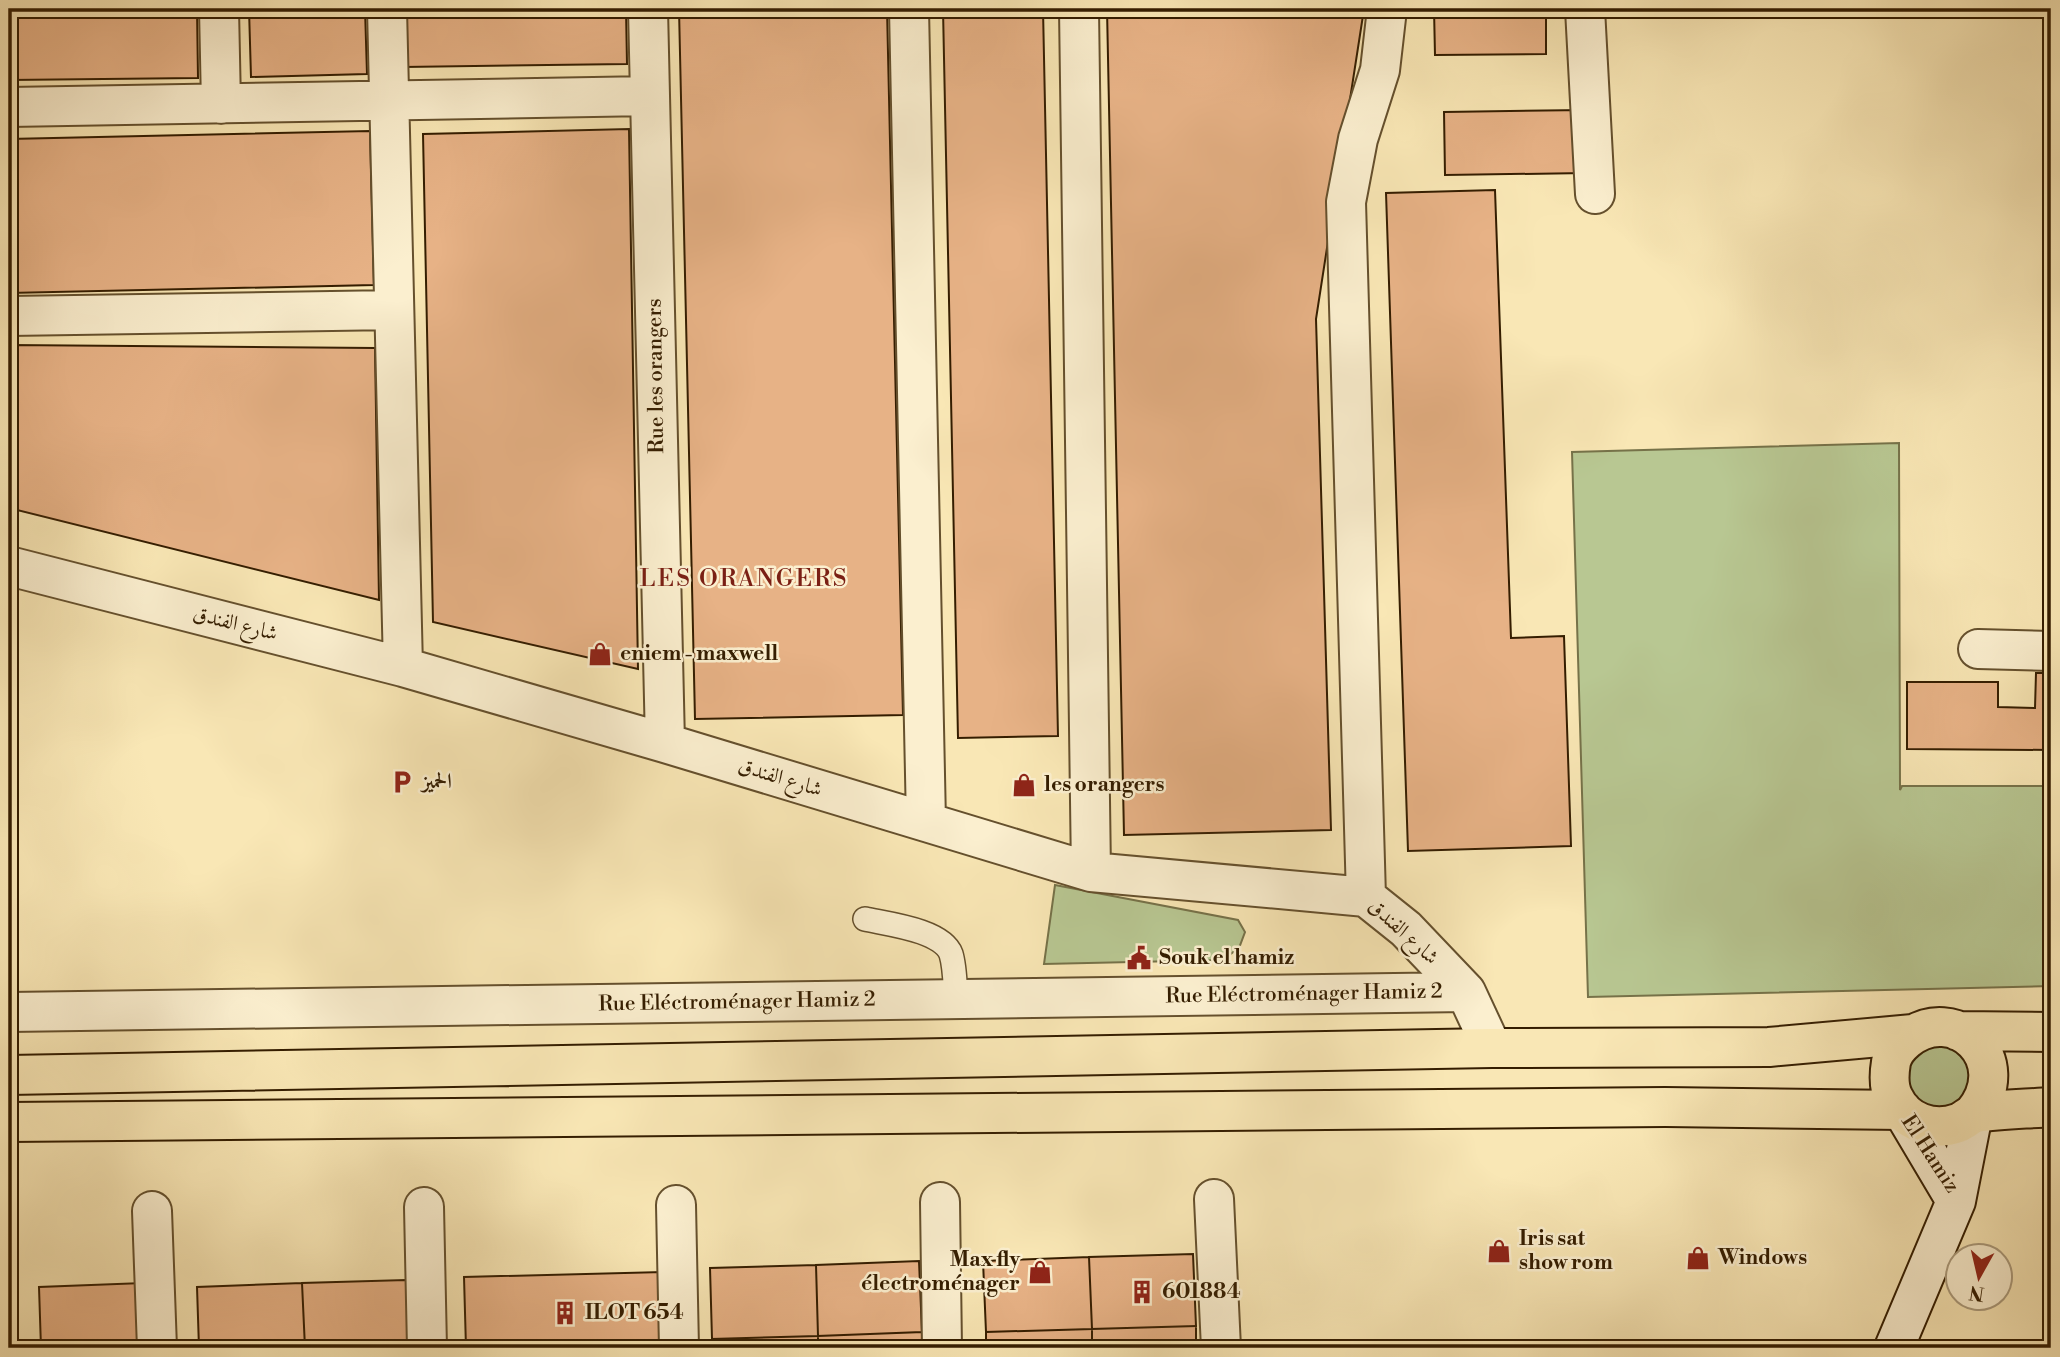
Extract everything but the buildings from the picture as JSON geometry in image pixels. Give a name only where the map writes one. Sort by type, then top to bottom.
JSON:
[{"type":"highway","points":[[9,1075],[1492,1048],[1769,1047],[1913,1034],[1943,1027],[1958,1031],[2051,1032]]},
{"type":"highway","points":[[1913,1034],[1892,1056],[1892,1091],[1902,1110],[1914,1120],[1928,1126],[1944,1127],[1973,1114],[1982,1103],[1990,1075],[1981,1048],[1958,1031]]},
{"type":"highway","points":[[9,1122],[1665,1107],[1902,1110]]},
{"type":"highway","points":[[1973,1114],[2051,1107]]},
{"type":"street","points":[[219,9],[221,104]]},
{"type":"street","points":[[387,9],[404,667]]},
{"type":"street","name":"Rue les orangers","points":[[648,9],[665,743]]},
{"type":"street","points":[[909,9],[926,822]]},
{"type":"street","points":[[1079,9],[1091,872]]},
{"type":"street","points":[[1366,897],[1346,202],[1358,139],[1380,71],[1387,9]]},
{"type":"street","points":[[1585,9],[1595,194]]},
{"type":"street","points":[[9,107],[650,96]]},
{"type":"street","points":[[9,316],[394,310]]},
{"type":"street","name":"شارع الفندق","points":[[9,566],[404,667],[1091,872],[1366,897],[1406,929],[1466,992],[1492,1048]]},
{"type":"street","points":[[1978,649],[2051,651]]},
{"type":"street","name":"Rue Eléctroménager Hamiz 2","points":[[9,1012],[1466,992]]},
{"type":"street","name":"El Hamiz","points":[[1902,1110],[1956,1201]]},
{"type":"street","name":"El Hamiz","points":[[1956,1201],[1973,1114]]},
{"type":"street","points":[[1214,1199],[1221,1348]]},
{"type":"street","points":[[1894,1348],[1956,1201]]},
{"type":"street","points":[[940,1202],[942,1348]]},
{"type":"street","points":[[676,1205],[679,1348]]},
{"type":"street","points":[[424,1207],[426,1348]]},
{"type":"street","points":[[152,1211],[157,1348]]},
{"type":"lane","points":[[865,919],[920,932],[939,940],[950,952],[956,999]]},
{"type":"green space","points":[[1899,443],[1900,790],[1902,786],[2051,786],[2051,986],[1588,997],[1572,452]]},
{"type":"green space","points":[[1055,885],[1238,920],[1245,932],[1239,948],[1222,960],[1044,964]]},
{"type":"green space","points":[[1938,1040],[1967,1056],[1972,1079],[1961,1100],[1941,1109],[1929,1108],[1911,1096],[1904,1065]]},
{"type":"place","name":"eniem - maxwell","points":[[600,654]]},
{"type":"place","name":"الحميز","points":[[402,782]]},
{"type":"place","name":"les orangers","points":[[1024,785]]},
{"type":"place","name":"Souk el hamiz","points":[[1139,958]]},
{"type":"place","name":"Iris sat show rom","points":[[1499,1251]]},
{"type":"place","name":"Windows","points":[[1698,1258]]},
{"type":"place","name":"Max fly électroménager","points":[[1040,1272]]},
{"type":"place","name":"601884","points":[[1142,1292]]},
{"type":"place","name":"ILOT 654","points":[[565,1313]]},
{"type":"district","name":"LES ORANGERS","points":[[744,579]]}]
